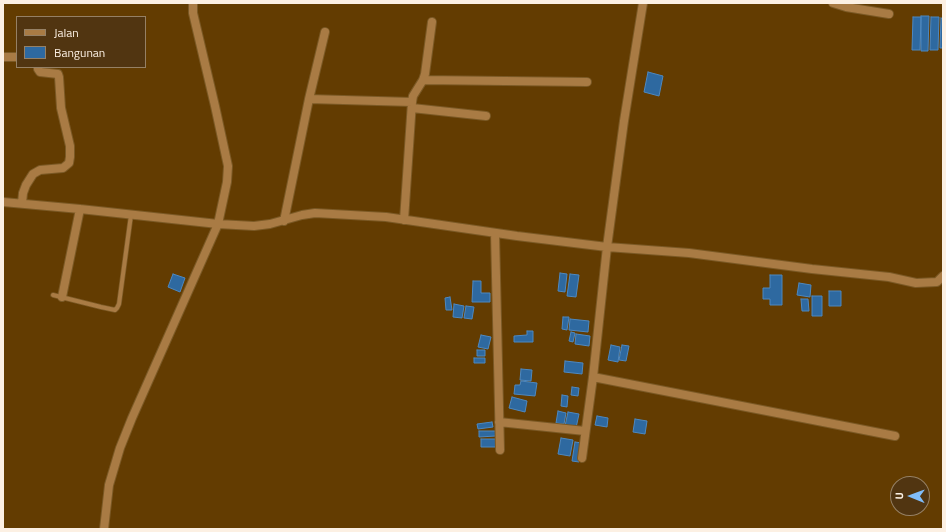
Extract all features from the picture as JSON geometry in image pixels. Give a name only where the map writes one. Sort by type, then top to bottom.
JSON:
[{"type":"street","points":[[104,529],[109,485],[120,448],[218,224],[227,182],[228,166],[193,13],[193,3]]},
{"type":"street","points":[[582,458],[593,377],[607,247],[624,121],[643,3]]},
{"type":"street","points":[[833,3],[846,7],[889,14]]},
{"type":"street","points":[[404,220],[412,96],[426,74],[432,22]]},
{"type":"street","points":[[284,221],[309,99],[326,32]]},
{"type":"street","points":[[3,57],[16,57]]},
{"type":"street","points":[[22,203],[26,185],[33,174],[40,170],[63,168],[70,162],[70,146],[61,108],[58,74],[40,72],[38,68]]},
{"type":"street","points":[[423,80],[587,82]]},
{"type":"street","points":[[309,99],[412,105],[486,116]]},
{"type":"street","points":[[3,202],[218,224],[254,226],[284,221],[302,215],[315,213],[386,218],[607,247],[689,253],[812,269],[889,277],[916,283],[940,279]]},
{"type":"street","points":[[62,297],[80,209]]},
{"type":"street","points":[[495,233],[500,450]]},
{"type":"street","points":[[593,377],[895,436]]},
{"type":"street","points":[[499,422],[585,431]]},
{"type":"lane","points":[[53,295],[115,310],[117,308],[119,304],[130,215]]},
{"type":"building","points":[[921,16],[929,16],[928,51],[921,51]]},
{"type":"building","points":[[913,17],[921,17],[920,50],[912,50]]},
{"type":"building","points":[[931,17],[939,17],[938,50],[930,50]]},
{"type":"building","points":[[941,18],[943,19],[943,48],[940,48]]},
{"type":"building","points":[[648,72],[663,76],[659,96],[644,92]]},
{"type":"building","points":[[560,273],[567,274],[565,292],[558,291]]},
{"type":"building","points":[[173,274],[185,278],[180,292],[168,287]]},
{"type":"building","points":[[570,274],[579,275],[576,297],[567,296]]},
{"type":"building","points":[[770,275],[782,275],[782,305],[770,305],[770,299],[763,299],[763,288],[770,288]]},
{"type":"building","points":[[473,281],[481,281],[481,293],[490,293],[490,302],[472,302]]},
{"type":"building","points":[[799,283],[811,285],[810,297],[797,295]]},
{"type":"building","points":[[829,291],[841,291],[841,306],[829,306]]},
{"type":"building","points":[[812,296],[822,296],[822,316],[812,316]]},
{"type":"building","points":[[450,297],[452,310],[446,310],[445,298]]},
{"type":"building","points":[[801,299],[808,299],[809,311],[802,311]]},
{"type":"building","points":[[454,304],[464,306],[462,318],[453,317]]},
{"type":"building","points":[[466,306],[474,307],[472,319],[464,318]]},
{"type":"building","points":[[563,317],[569,317],[567,330],[562,329]]},
{"type":"building","points":[[570,319],[589,321],[588,332],[569,330]]},
{"type":"building","points":[[527,331],[533,331],[533,342],[514,342],[514,336],[527,335]]},
{"type":"building","points":[[571,332],[575,333],[573,342],[569,341]]},
{"type":"building","points":[[576,334],[590,336],[589,346],[575,344]]},
{"type":"building","points":[[481,335],[491,337],[488,349],[478,347]]},
{"type":"building","points":[[611,345],[620,347],[618,362],[608,360]]},
{"type":"building","points":[[622,345],[629,346],[626,361],[619,360]]},
{"type":"building","points":[[477,350],[485,350],[485,356],[477,356]]},
{"type":"building","points":[[474,358],[485,358],[485,363],[474,363]]},
{"type":"building","points":[[565,361],[583,363],[582,374],[564,372]]},
{"type":"building","points":[[521,369],[532,370],[531,381],[520,380]]},
{"type":"building","points":[[521,381],[537,383],[535,396],[514,394],[515,385],[520,385]]},
{"type":"building","points":[[572,387],[579,388],[578,396],[571,395]]},
{"type":"building","points":[[562,395],[568,396],[567,407],[561,406]]},
{"type":"building","points":[[512,397],[527,401],[525,412],[509,408]]},
{"type":"building","points":[[558,411],[566,413],[564,424],[556,423]]},
{"type":"building","points":[[568,412],[579,414],[576,428],[565,426]]},
{"type":"building","points":[[597,416],[608,418],[607,427],[595,425]]},
{"type":"building","points":[[635,419],[647,421],[645,434],[633,432]]},
{"type":"building","points":[[492,422],[493,427],[478,429],[477,424]]},
{"type":"building","points":[[479,431],[496,431],[496,436],[479,437]]},
{"type":"building","points":[[561,438],[573,440],[570,456],[558,454]]},
{"type":"building","points":[[481,439],[497,439],[497,447],[481,447]]},
{"type":"building","points":[[575,442],[582,443],[579,462],[572,461]]}]
